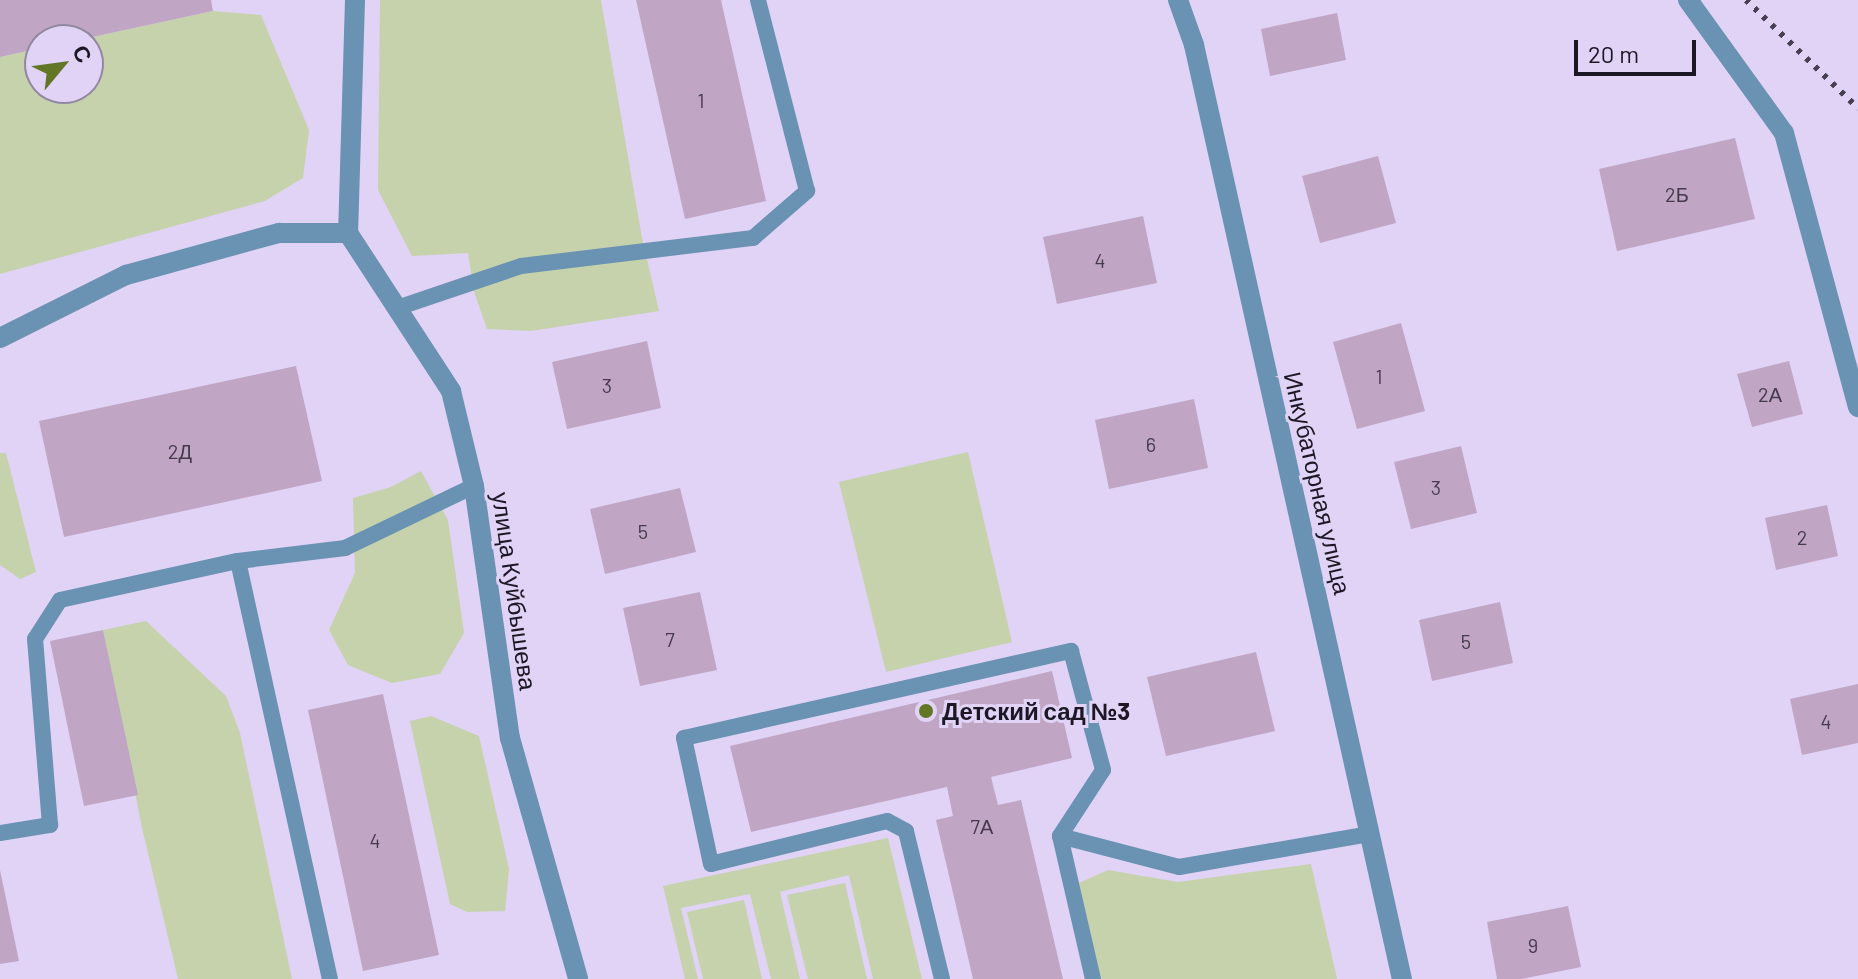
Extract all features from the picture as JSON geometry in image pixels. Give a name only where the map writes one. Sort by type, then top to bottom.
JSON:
[{"type":"street","points":[[0,338],[126,275],[279,233],[348,233],[355,0]]},
{"type":"street","name":"Инкубаторная улица","points":[[1178,0],[1194,45],[1402,979]]},
{"type":"street","points":[[1688,0],[1784,133],[1858,407]]},
{"type":"street","name":"улица Куйбышева","points":[[348,233],[451,391],[474,486],[510,738],[575,978]]},
{"type":"lane","points":[[397,308],[521,266],[753,238],[764,229],[807,191],[758,0]]},
{"type":"lane","points":[[0,833],[50,825],[35,639],[60,600],[238,561],[345,548],[474,486]]},
{"type":"lane","points":[[238,561],[330,979]]},
{"type":"lane","points":[[942,979],[906,831],[887,821],[711,864],[684,738],[1071,651],[1103,770],[1060,836],[1093,979]]},
{"type":"lane","points":[[1060,836],[1179,867],[1370,834]]},
{"type":"green space","points":[[380,0],[601,0],[642,238],[659,311],[531,331],[487,329],[474,292],[468,253],[412,256],[378,190]]},
{"type":"green space","points":[[213,11],[261,15],[309,130],[303,178],[265,201],[0,274],[0,57],[24,52],[24,104],[104,104],[104,34]]},
{"type":"green space","points":[[968,452],[1012,642],[886,672],[839,482]]},
{"type":"green space","points":[[0,453],[6,453],[36,572],[20,579],[0,565]]},
{"type":"green space","points":[[421,471],[448,520],[464,633],[440,674],[392,683],[348,665],[329,630],[355,573],[353,498],[391,487]]},
{"type":"green space","points":[[146,621],[226,696],[240,733],[292,979],[178,979],[142,828],[103,630]]},
{"type":"green space","points":[[431,716],[479,736],[509,869],[505,911],[467,912],[450,904],[410,721]]},
{"type":"green space","points":[[888,838],[922,979],[873,979],[849,875],[780,892],[800,979],[771,979],[750,894],[681,908],[698,979],[685,979],[663,886]]},
{"type":"green space","points":[[1311,864],[1337,979],[1101,979],[1079,883],[1108,870],[1178,882]]},
{"type":"green space","points":[[845,883],[867,979],[808,979],[787,895]]},
{"type":"green space","points":[[744,900],[762,979],[703,979],[687,912]]},
{"type":"building","points":[[0,0],[211,0],[213,11],[104,34],[104,24],[24,24],[24,52],[0,57]]},
{"type":"building","points":[[636,0],[721,0],[766,201],[685,219]]},
{"type":"building","points":[[1337,13],[1346,60],[1270,76],[1261,29]]},
{"type":"building","points":[[1735,138],[1755,219],[1617,251],[1599,169]]},
{"type":"building","points":[[1378,156],[1396,223],[1320,243],[1302,176]]},
{"type":"building","points":[[1143,216],[1157,283],[1057,304],[1043,237]]},
{"type":"building","points":[[1401,323],[1425,411],[1357,429],[1333,342]]},
{"type":"building","points":[[647,341],[661,408],[567,429],[552,362]]},
{"type":"building","points":[[1789,361],[1803,414],[1752,427],[1737,374]]},
{"type":"building","points":[[296,366],[322,481],[64,537],[39,421]]},
{"type":"building","points":[[1194,399],[1208,468],[1109,489],[1095,420]]},
{"type":"building","points":[[1461,446],[1477,513],[1411,529],[1394,462]]},
{"type":"building","points":[[680,488],[696,552],[605,574],[590,509]]},
{"type":"building","points":[[1827,505],[1838,556],[1776,570],[1765,518]]},
{"type":"building","points":[[700,592],[717,670],[640,686],[623,608]]},
{"type":"building","points":[[1500,602],[1513,663],[1432,681],[1419,620]]},
{"type":"building","points":[[103,630],[138,795],[84,806],[50,641]]},
{"type":"building","points":[[1256,652],[1275,731],[1166,756],[1147,677]]},
{"type":"building","points":[[1052,671],[1072,758],[991,777],[998,805],[1021,800],[1063,979],[973,979],[936,820],[953,816],[947,787],[751,832],[730,746]]},
{"type":"building","points":[[1858,684],[1858,743],[1802,755],[1790,699]]},
{"type":"building","points":[[383,694],[439,955],[363,971],[308,710]]},
{"type":"building","points":[[0,870],[19,961],[0,964]]},
{"type":"building","points":[[1568,906],[1581,967],[1521,979],[1497,979],[1487,922]]},
{"type":"railway","points":[[1746,0],[1858,108]]},
{"type":"place","name":"Детский сад №3","points":[[926,711]]}]
